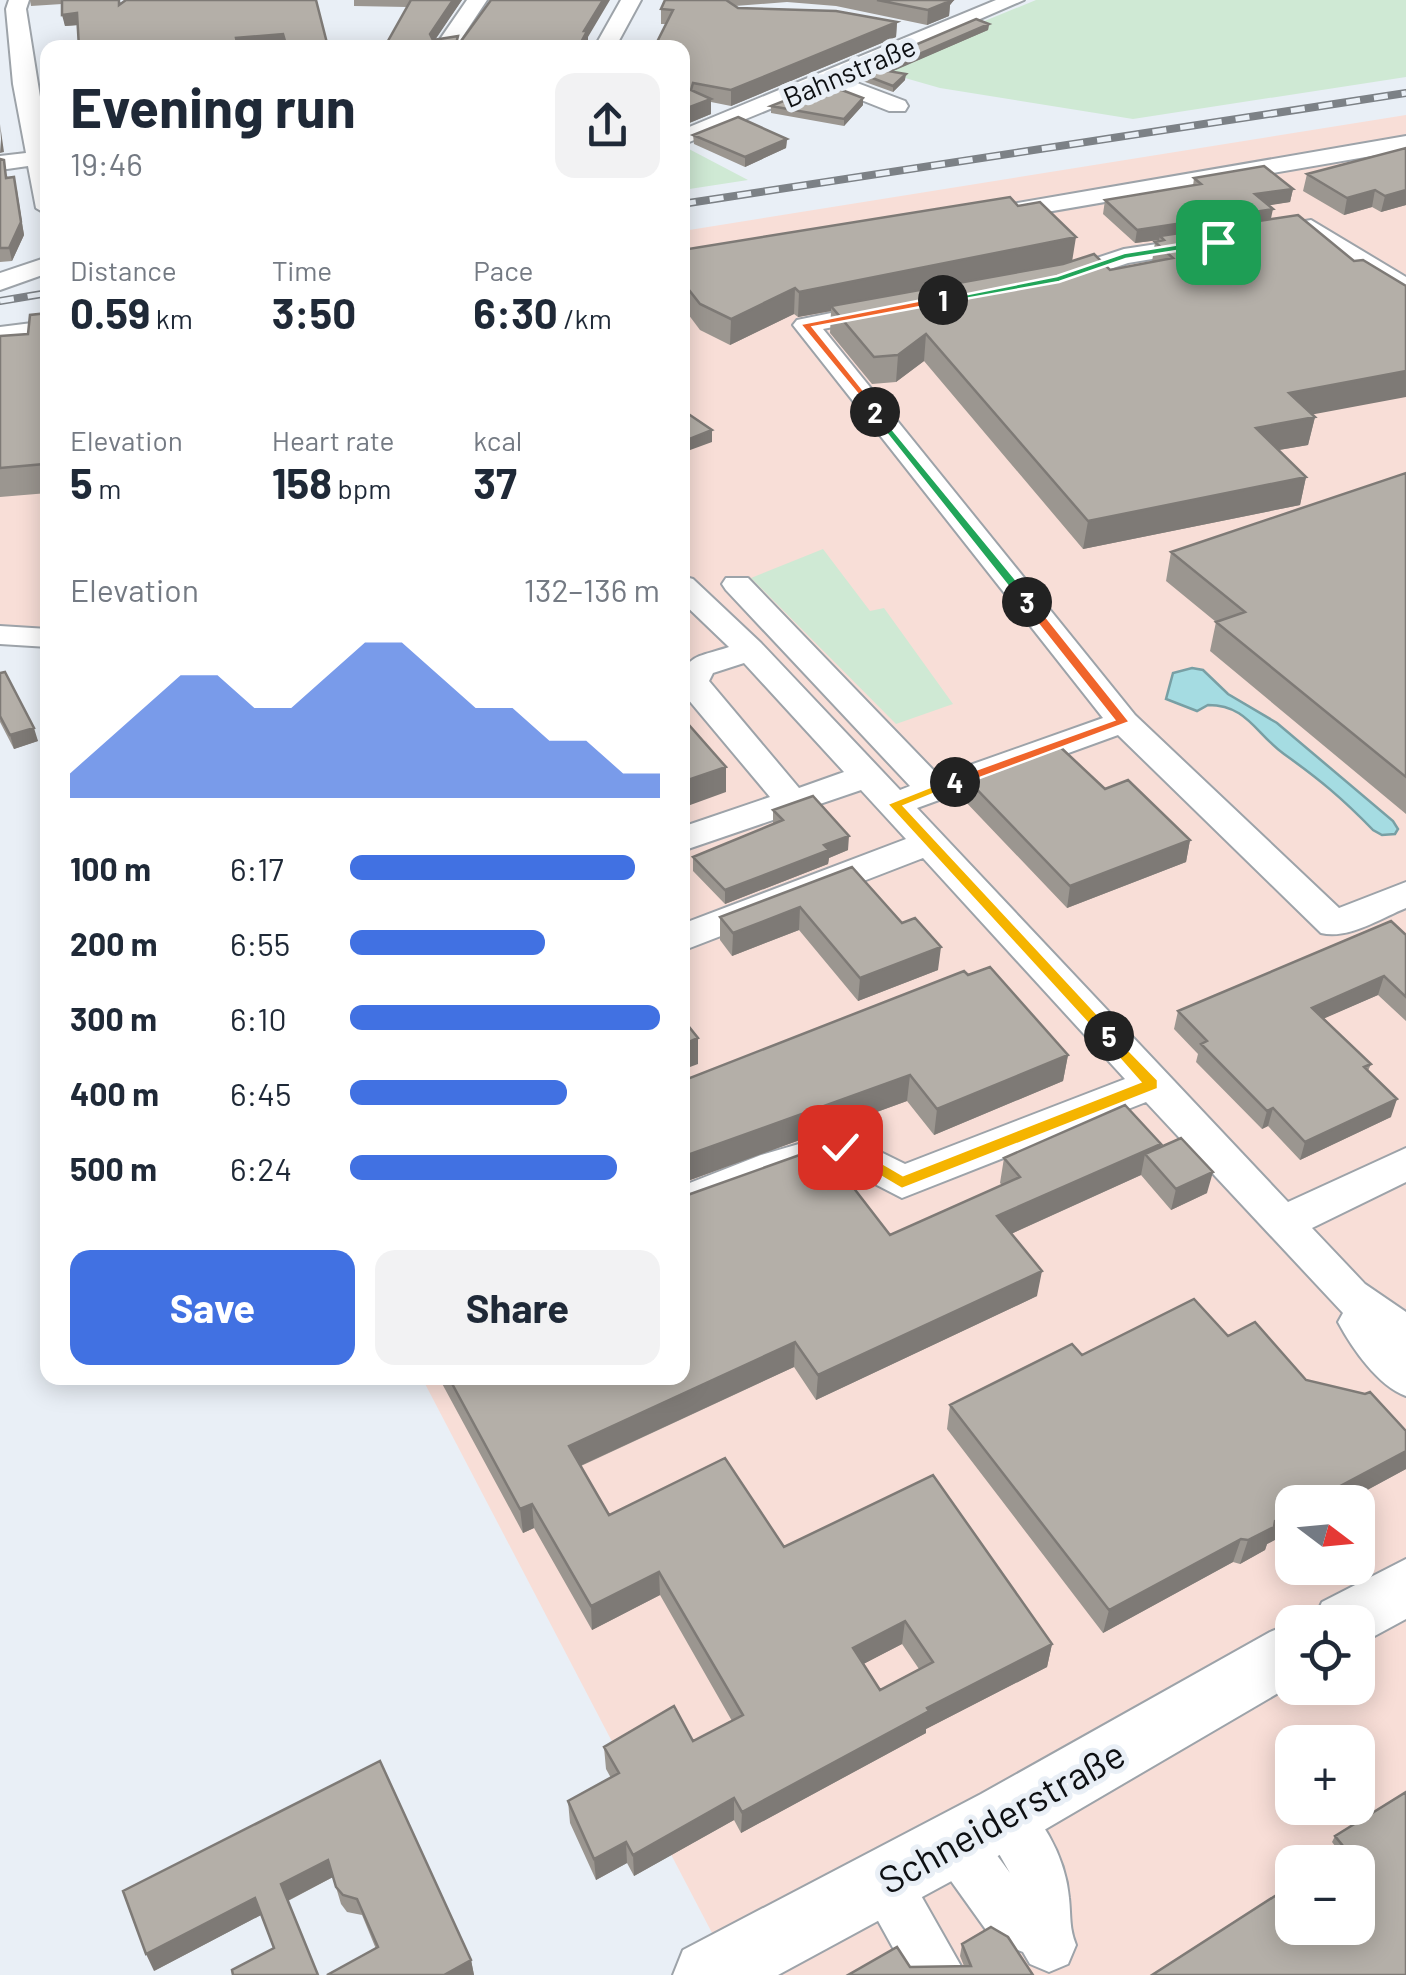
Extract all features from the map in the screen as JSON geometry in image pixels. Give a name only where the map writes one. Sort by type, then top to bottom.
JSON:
[{"type":"main road","points":[[1374,1605],[1406,1587]]},
{"type":"main road","name":"Schneiderstraße","points":[[708,1975],[979,1829],[1275,1662]]},
{"type":"street","points":[[19,0],[16,9],[38,112],[40,168]]},
{"type":"street","points":[[450,40],[477,0]]},
{"type":"street","points":[[608,40],[631,0]]},
{"type":"street","name":"Bahnstraße","points":[[690,135],[1014,0]]},
{"type":"street","points":[[896,25],[931,36]]},
{"type":"street","points":[[827,79],[898,106]]},
{"type":"street","points":[[976,217],[1406,143]]},
{"type":"street","points":[[0,163],[38,158]]},
{"type":"street","points":[[1040,282],[1124,256],[1311,227],[1406,288]]},
{"type":"street","points":[[0,282],[40,267]]},
{"type":"street","points":[[904,307],[806,324],[1123,722],[1334,924],[1406,894]]},
{"type":"street","points":[[0,335],[40,330]]},
{"type":"street","points":[[737,584],[933,790]]},
{"type":"street","points":[[690,593],[750,650],[1350,1296],[1383,1317],[1406,1339]]},
{"type":"street","points":[[0,635],[40,638]]},
{"type":"street","points":[[750,650],[700,668],[693,674],[693,681],[696,690],[792,802]]},
{"type":"street","points":[[894,804],[1123,722]]},
{"type":"street","points":[[690,837],[867,776]]},
{"type":"street","points":[[690,935],[929,843]]},
{"type":"street","points":[[690,1200],[775,1166],[840,1147],[902,1182],[1152,1084]]},
{"type":"street","points":[[1282,1224],[1406,1164]]},
{"type":"street","points":[[1350,1296],[1362,1327],[1406,1377]]},
{"type":"street","points":[[979,1829],[1014,1922],[1045,1938]]},
{"type":"street","points":[[883,1881],[939,1975]]},
{"type":"shaded area","points":[[1406,115],[1406,1975],[734,1975],[426,1385],[690,1385],[690,230]]},
{"type":"shaded area","points":[[40,334],[40,648],[29,626],[0,627],[0,341]]},
{"type":"green space","points":[[1036,0],[1406,0],[1406,77],[1133,119],[940,88],[870,68]]},
{"type":"green space","points":[[690,150],[748,180],[690,189]]},
{"type":"green space","points":[[823,549],[870,611],[884,608],[953,704],[896,724],[751,578]]},
{"type":"water","points":[[1192,668],[1203,670],[1228,694],[1277,723],[1393,821],[1398,829],[1395,834],[1382,835],[1373,830],[1242,715],[1221,706],[1208,705],[1197,711],[1166,699],[1173,673]]},
{"type":"building","points":[[62,0],[119,0],[119,5],[126,0],[316,0],[326,40],[285,40],[283,34],[236,40],[79,40],[77,13],[62,15]]},
{"type":"building","points":[[411,0],[453,0],[430,34],[433,40],[388,40]]},
{"type":"building","points":[[491,0],[603,0],[582,40],[462,40]]},
{"type":"building","points":[[665,0],[726,0],[738,8],[836,11],[897,22],[731,90],[693,83],[691,90],[711,99],[690,107],[690,40],[658,40],[673,10],[661,9]]},
{"type":"building","points":[[877,0],[943,0],[950,1],[928,10]]},
{"type":"building","points":[[976,19],[989,24],[882,70],[906,74],[893,86],[854,71]]},
{"type":"building","points":[[826,84],[863,98],[844,119],[771,106]]},
{"type":"building","points":[[738,117],[787,139],[745,157],[693,135]]},
{"type":"building","points":[[1406,148],[1406,190],[1385,196],[1375,190],[1347,198],[1307,174]]},
{"type":"building","points":[[0,159],[4,160],[6,178],[14,177],[21,222],[9,248],[0,248]]},
{"type":"building","points":[[1264,166],[1293,189],[1255,194],[1273,209],[1137,230],[1105,200],[1201,184],[1194,178]]},
{"type":"building","points":[[1010,197],[1018,206],[1040,202],[1076,237],[799,292],[795,288],[731,319],[700,304],[690,291],[690,249]]},
{"type":"building","points":[[1298,215],[1354,261],[1363,260],[1406,286],[1406,371],[1289,393],[1315,417],[1256,428],[1306,477],[1088,521],[926,334],[898,355],[874,357],[831,306],[1063,264],[1094,254],[1110,270],[1173,258],[1155,242],[1164,240],[1160,236]]},
{"type":"building","points":[[40,314],[40,464],[0,468],[0,336],[28,334],[30,315]]},
{"type":"building","points":[[690,415],[712,430],[690,439]]},
{"type":"building","points":[[1406,473],[1406,777],[1216,622],[1245,612],[1171,552]]},
{"type":"building","points":[[5,672],[34,728],[10,735],[0,716],[0,673]]},
{"type":"building","points":[[690,726],[726,767],[690,779]]},
{"type":"building","points":[[1056,743],[1105,789],[1128,780],[1190,840],[1070,886],[964,776]]},
{"type":"building","points":[[813,796],[849,836],[824,845],[829,850],[725,890],[693,857],[783,820],[773,810]]},
{"type":"building","points":[[852,867],[902,923],[915,918],[941,947],[860,978],[800,907],[733,933],[720,917]]},
{"type":"building","points":[[1391,921],[1406,935],[1406,997],[1384,976],[1312,1008],[1371,1064],[1364,1067],[1397,1099],[1305,1142],[1273,1108],[1267,1111],[1201,1044],[1207,1041],[1178,1011]]},
{"type":"building","points":[[990,967],[1068,1055],[937,1109],[910,1075],[690,1154],[690,1078],[964,971],[968,975]]},
{"type":"building","points":[[1125,1105],[1161,1144],[997,1216],[1042,1271],[818,1375],[795,1342],[569,1446],[609,1515],[725,1458],[784,1547],[933,1475],[1052,1644],[927,1708],[929,1711],[742,1812],[734,1798],[633,1855],[626,1842],[594,1859],[568,1801],[619,1773],[604,1747],[674,1706],[693,1741],[743,1715],[659,1572],[591,1606],[532,1504],[520,1509],[453,1385],[690,1385],[690,1194],[822,1147],[890,1235],[1020,1177],[1004,1158]],"holes":[[[905,1621],[933,1662],[880,1690],[853,1648]]]},
{"type":"building","points":[[1181,1138],[1213,1172],[1176,1189],[1145,1154]]},
{"type":"building","points":[[1194,1299],[1228,1336],[1255,1322],[1306,1380],[1370,1392],[1406,1431],[1406,1451],[1342,1485],[1275,1485],[1274,1527],[1248,1540],[1241,1539],[1109,1610],[950,1405],[1072,1344],[1082,1355]]},
{"type":"building","points":[[380,1761],[471,1960],[444,1975],[327,1975],[378,1947],[357,1899],[343,1895],[336,1887],[328,1860],[281,1884],[318,1975],[233,1975],[232,1970],[274,1948],[255,1898],[146,1954],[123,1891]]},
{"type":"building","points":[[1406,1792],[1406,1975],[1152,1975],[1275,1896],[1275,1945],[1375,1945],[1375,1845],[1342,1845],[1335,1836],[1353,1825],[1375,1825],[1375,1811]]},
{"type":"building","points":[[991,1927],[1008,1937],[1033,1975],[848,1975],[897,1947],[910,1967],[971,1966],[962,1944]]},
{"type":"railway","points":[[690,203],[1406,93]]},
{"type":"railway","points":[[0,301],[40,294]]},
{"type":"route","points":[[840,1147],[902,1182],[1152,1084],[894,804],[1123,722],[806,324],[1059,279],[1124,256],[1218,242]]}]
